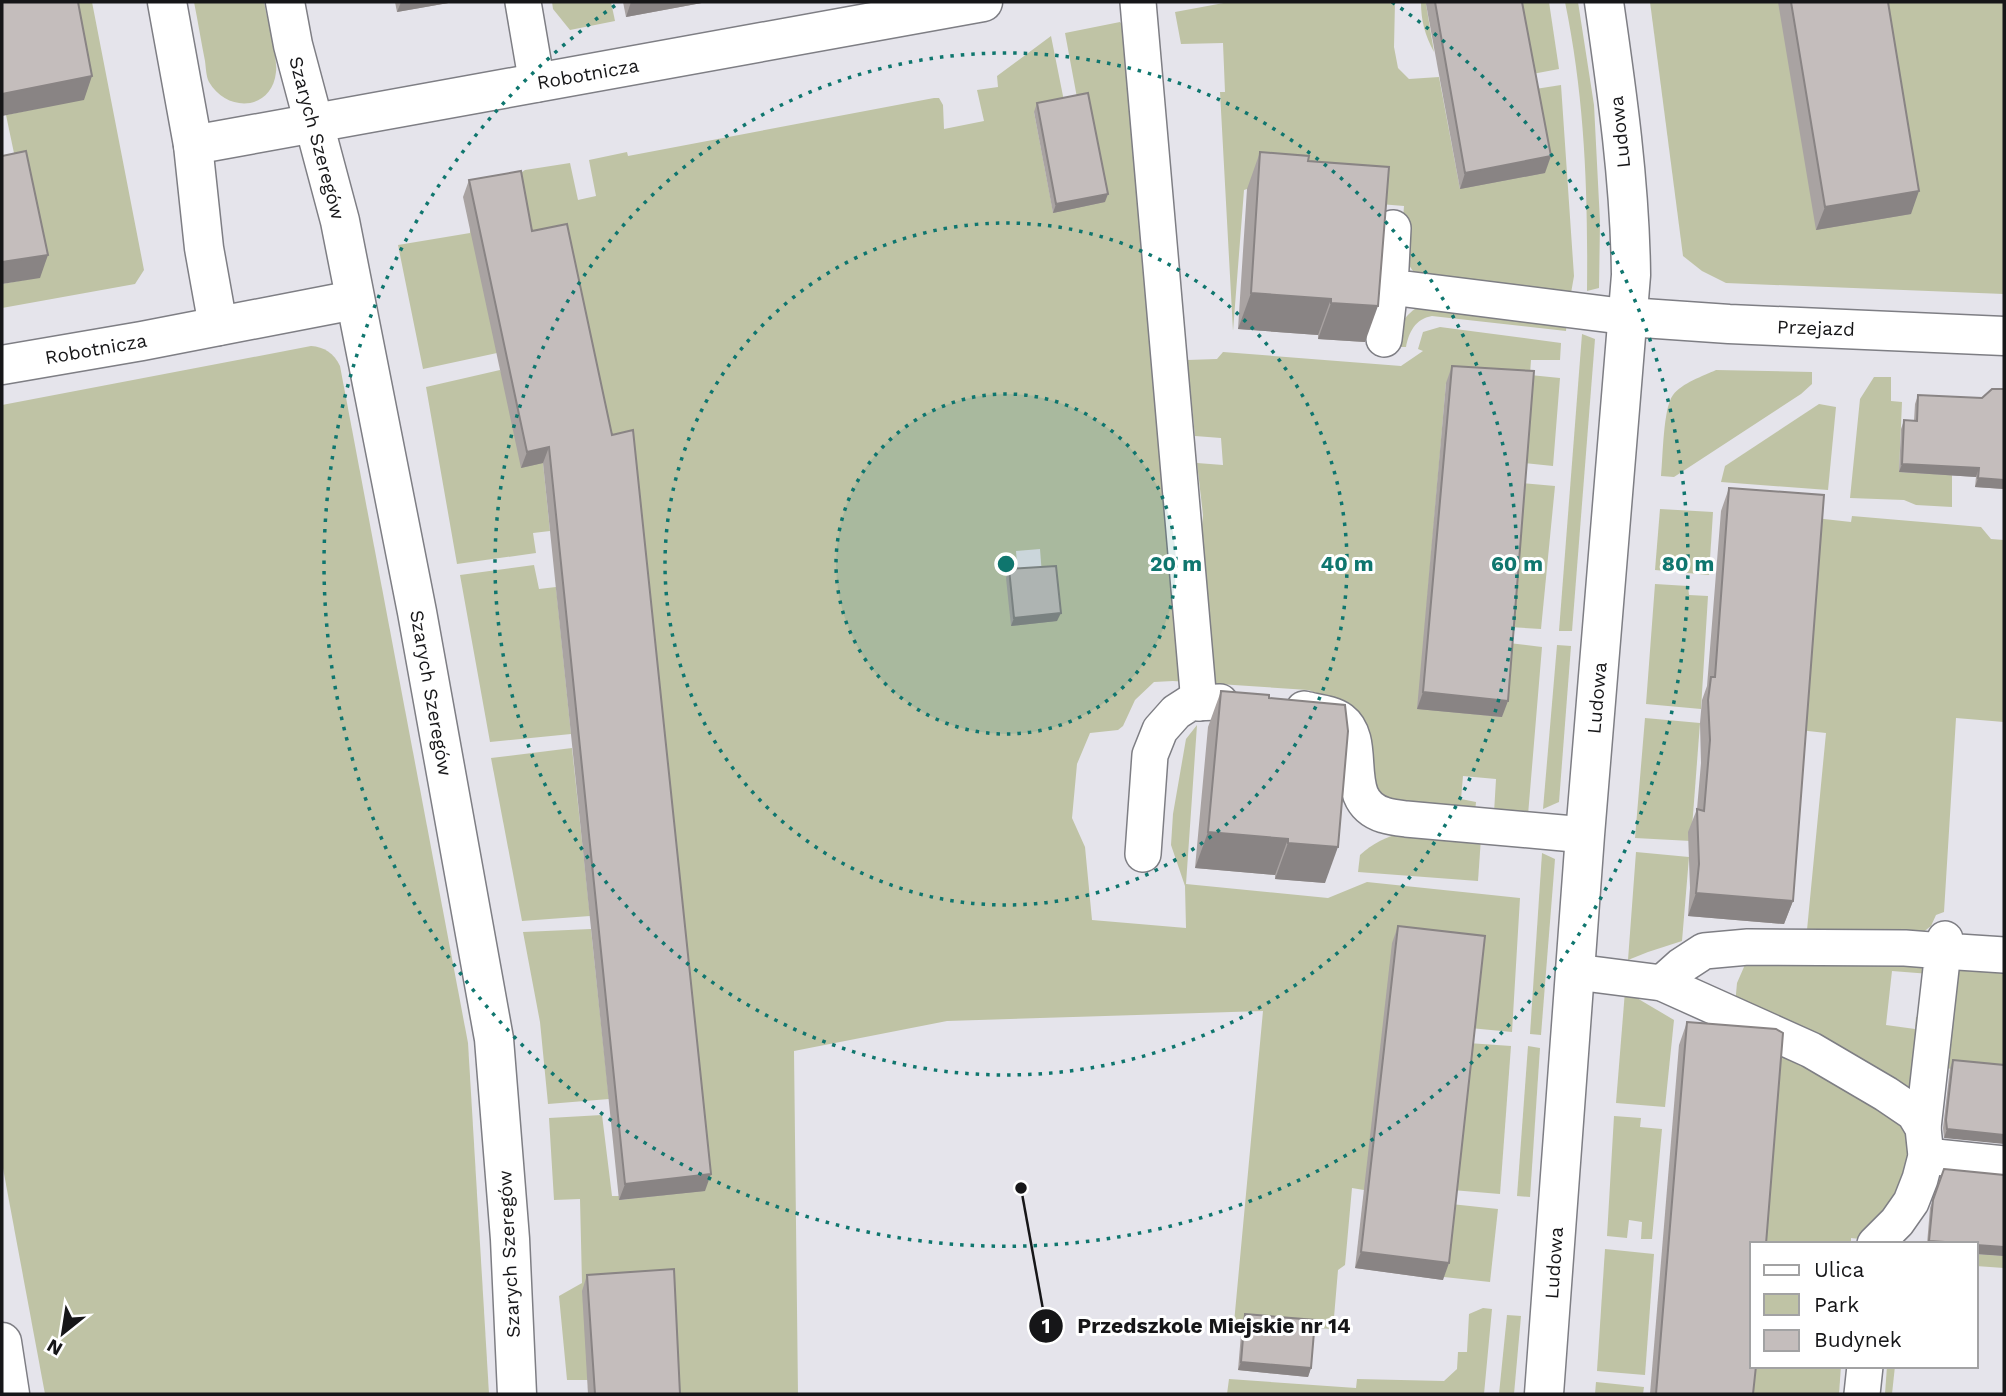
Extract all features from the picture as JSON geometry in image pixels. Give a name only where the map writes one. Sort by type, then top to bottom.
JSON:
[{"type":"street","points":[[167,2],[193,145],[204,248],[218,326]]},
{"type":"street","name":"Szarych Szeregów","points":[[285,2],[293,45],[340,221],[417,612],[494,1039],[510,1239],[517,1394]]},
{"type":"street","name":"Robotnicza","points":[[193,145],[983,2]]},
{"type":"street","name":"Ludowa","points":[[1544,1394],[1585,835],[1631,275],[1630,233],[1617,97],[1604,2]]},
{"type":"street","name":"Robotnicza","points":[[2,366],[354,300]]},
{"type":"street","name":"Przejazd","points":[[1628,317],[2004,336]]},
{"type":"street","points":[[2,1342],[10,1394]]},
{"type":"lane","points":[[523,2],[537,83]]},
{"type":"lane","points":[[1138,2],[1199,703]]},
{"type":"lane","points":[[1384,339],[1393,229]]},
{"type":"lane","points":[[1390,287],[1628,317]]},
{"type":"lane","points":[[1143,855],[1150,755],[1160,730],[1176,712],[1190,703],[1212,702],[1294,707],[1340,719],[1350,730],[1357,786],[1365,803],[1381,815],[1585,835]]},
{"type":"lane","points":[[1662,983],[1704,951],[1748,947],[1905,948],[1944,945],[2004,954]]},
{"type":"lane","points":[[1877,1242],[1897,1222],[1920,1179],[1944,945]]},
{"type":"lane","points":[[1576,972],[1662,983],[1811,1050],[1914,1113],[1924,1142]]},
{"type":"lane","points":[[1924,1142],[2004,1164]]},
{"type":"lane","points":[[1862,1394],[1865,1368]]},
{"type":"green space","points":[[65,2],[92,2],[144,270],[135,284],[2,308],[2,284],[40,277],[6,115],[83,99]]},
{"type":"green space","points":[[194,2],[264,2],[276,72],[273,85],[258,100],[237,103],[217,92],[209,82]]},
{"type":"green space","points":[[552,2],[611,2],[615,21],[570,30],[553,9]]},
{"type":"green space","points":[[1229,2],[1395,2],[1394,47],[1398,68],[1409,79],[1439,77],[1460,189],[1529,90],[1561,85],[1574,276],[1570,299],[1419,278],[1407,261],[1402,244],[1404,206],[1295,197],[1247,189],[1244,190],[1233,331],[1220,92],[1225,92],[1223,43],[1181,44],[1175,12]]},
{"type":"green space","points":[[1421,2],[1437,2],[1426,4],[1434,52],[1424,28]]},
{"type":"green space","points":[[1513,2],[1549,2],[1559,69],[1527,75]]},
{"type":"green space","points":[[1565,2],[1578,2],[1594,105],[1600,222],[1599,288],[1587,291],[1584,146],[1577,74]]},
{"type":"green space","points":[[1650,2],[2004,2],[2004,294],[1726,283],[1702,271],[1683,256]]},
{"type":"green space","points":[[1120,22],[1127,32],[1173,556],[1171,579],[1182,584],[1199,565],[1203,515],[1197,463],[1223,465],[1221,438],[1195,436],[1187,360],[1217,359],[1223,352],[1401,366],[1423,351],[1418,349],[1423,332],[1440,327],[1561,343],[1560,360],[1531,360],[1530,375],[1560,378],[1553,466],[1523,463],[1446,383],[1418,708],[1502,717],[1509,643],[1542,647],[1528,815],[1494,813],[1496,779],[1463,776],[1461,799],[1476,802],[1475,812],[1389,800],[1373,786],[1328,697],[1308,690],[1154,682],[1135,700],[1123,726],[1118,730],[1090,733],[1077,764],[1072,818],[1085,847],[1092,920],[1186,928],[1185,886],[1171,845],[1173,814],[1186,739],[1197,725],[1186,884],[1328,898],[1367,882],[1520,898],[1512,1032],[1470,1028],[1364,1190],[1352,1188],[1345,1265],[1338,1270],[1333,1329],[1234,1323],[1263,1011],[947,1021],[794,1051],[798,1394],[674,1394],[587,1380],[567,1380],[559,1296],[582,1283],[580,1199],[554,1200],[549,1118],[602,1115],[612,1196],[619,1196],[620,1200],[705,1190],[648,639],[497,353],[423,369],[398,245],[470,233],[470,228],[521,220],[518,175],[525,170],[570,163],[578,200],[596,196],[589,160],[627,152],[628,156],[934,98],[939,98],[943,105],[944,129],[984,121],[977,90],[998,87],[997,76],[1051,36],[1065,106],[1034,112],[1053,212],[1078,103],[1065,33]],"holes":[[[1040,549],[1042,575],[1018,577],[1016,551]]]},
{"type":"green space","points":[[1418,307],[1567,319],[1566,331],[1432,316],[1421,320],[1414,327],[1406,347],[1391,347],[1401,324]]},
{"type":"green space","points":[[1582,334],[1595,339],[1572,631],[1559,631]]},
{"type":"green space","points":[[311,346],[328,352],[340,366],[468,1043],[489,1394],[45,1394],[2,1163],[2,405]]},
{"type":"green space","points":[[500,370],[543,463],[550,531],[533,533],[536,553],[457,564],[426,387]]},
{"type":"green space","points":[[1716,370],[1812,372],[1812,384],[1801,394],[1674,477],[1661,476],[1665,422],[1673,395],[1687,383]]},
{"type":"green space","points":[[1874,377],[1891,377],[1891,401],[1902,402],[1899,472],[1952,475],[1952,507],[1916,505],[1904,500],[1850,498],[1860,399]]},
{"type":"green space","points":[[1819,404],[1836,407],[1828,490],[1721,482],[1725,466]]},
{"type":"green space","points":[[1521,483],[1555,486],[1541,629],[1510,627]]},
{"type":"green space","points":[[1660,509],[1713,512],[1709,575],[1655,570]]},
{"type":"green space","points":[[1852,516],[1981,527],[1991,539],[2004,540],[2004,722],[1956,718],[1944,912],[1936,915],[1931,926],[1917,937],[1807,930],[1826,733],[1799,730],[1815,518],[1851,522]]},
{"type":"green space","points":[[534,565],[539,589],[556,587],[571,734],[490,742],[460,575]]},
{"type":"green space","points":[[1655,584],[1688,586],[1689,595],[1708,596],[1701,709],[1646,704]]},
{"type":"green space","points":[[1557,645],[1571,646],[1559,802],[1543,809]]},
{"type":"green space","points":[[1645,718],[1700,723],[1691,841],[1635,838]]},
{"type":"green space","points":[[572,748],[590,916],[522,921],[491,758]]},
{"type":"green space","points":[[1402,833],[1481,838],[1478,881],[1358,872],[1360,855],[1380,841]]},
{"type":"green space","points":[[1636,852],[1689,857],[1682,941],[1628,960]]},
{"type":"green space","points":[[1542,853],[1555,859],[1541,1035],[1530,1034]]},
{"type":"green space","points":[[591,929],[609,1099],[548,1104],[540,1022],[523,932]]},
{"type":"green space","points":[[1747,960],[1931,961],[1930,974],[1892,971],[1886,1025],[1915,1029],[1916,1017],[1925,1017],[1916,1095],[1735,1005],[1737,983]]},
{"type":"green space","points":[[1954,964],[2004,968],[2004,1074],[1944,1068]]},
{"type":"green space","points":[[1625,991],[1674,1020],[1665,1107],[1616,1103]]},
{"type":"green space","points":[[1468,1043],[1511,1046],[1500,1194],[1452,1190]]},
{"type":"green space","points":[[1528,1046],[1540,1048],[1530,1197],[1517,1196]]},
{"type":"green space","points":[[1775,1053],[1795,1055],[1898,1117],[1909,1139],[1911,1165],[1904,1190],[1869,1240],[1851,1238],[1851,1242],[1760,1242]]},
{"type":"green space","points":[[1614,1116],[1641,1118],[1640,1127],[1662,1129],[1652,1239],[1641,1239],[1642,1222],[1629,1220],[1627,1238],[1607,1236]]},
{"type":"green space","points":[[1451,1204],[1498,1209],[1490,1282],[1444,1277]]},
{"type":"green space","points":[[1605,1249],[1654,1254],[1645,1375],[1597,1371]]},
{"type":"green space","points":[[1978,1254],[2004,1256],[2004,1268],[1978,1266]]},
{"type":"green space","points":[[1483,1308],[1492,1309],[1484,1394],[1227,1394],[1229,1379],[1356,1388],[1357,1379],[1444,1381],[1457,1369],[1458,1352],[1467,1352],[1469,1314]]},
{"type":"green space","points":[[1507,1315],[1521,1316],[1514,1394],[1499,1394]]},
{"type":"green space","points":[[1752,1368],[1841,1368],[1839,1394],[1747,1394]]},
{"type":"green space","points":[[1887,1368],[1895,1368],[1892,1394],[1885,1394]]},
{"type":"green space","points":[[1596,1382],[1644,1387],[1643,1394],[1595,1394]]},
{"type":"building","points":[[2,2],[78,2],[92,76],[2,94]]},
{"type":"building","points":[[1435,2],[1522,2],[1551,156],[1465,173]]},
{"type":"building","points":[[1791,2],[1888,2],[1919,191],[1825,207]]},
{"type":"building","points":[[1088,93],[1108,194],[1056,204],[1037,103]]},
{"type":"building","points":[[26,151],[48,255],[2,262],[2,156]]},
{"type":"building","points":[[1260,152],[1309,156],[1308,161],[1389,167],[1378,306],[1331,303],[1331,299],[1251,293]]},
{"type":"building","points":[[521,171],[532,231],[567,224],[612,435],[633,430],[711,1174],[625,1184],[549,447],[527,452],[469,180]]},
{"type":"building","points":[[1452,366],[1534,371],[1508,701],[1423,692]]},
{"type":"building","points":[[1992,389],[2004,389],[2004,480],[1978,478],[1979,468],[1902,464],[1904,420],[1917,421],[1918,395],[1982,398]]},
{"type":"building","points":[[1729,488],[1824,495],[1793,901],[1696,893],[1699,864],[1697,809],[1704,811],[1710,740],[1708,700],[1711,677],[1715,677]]},
{"type":"building","points":[[1056,566],[1061,613],[1014,618],[1009,569]]},
{"type":"building","points":[[1221,691],[1345,705],[1348,731],[1338,847],[1288,843],[1288,839],[1208,832]]},
{"type":"building","points":[[1398,926],[1485,936],[1449,1263],[1361,1252]]},
{"type":"building","points":[[1687,1022],[1776,1029],[1783,1033],[1766,1242],[1750,1242],[1750,1368],[1756,1368],[1753,1394],[1656,1394]]},
{"type":"building","points":[[1953,1060],[2004,1065],[2004,1135],[1947,1129]]},
{"type":"building","points":[[1944,1169],[2004,1175],[2004,1247],[1978,1245],[1978,1242],[1929,1241],[1933,1200]]},
{"type":"building","points":[[674,1269],[680,1394],[595,1394],[587,1275]]},
{"type":"building","points":[[1245,1314],[1315,1320],[1311,1368],[1241,1362]]},
{"type":"place","name":"Przedszkole Miejskie nr 14","points":[[1021,1188]]}]
